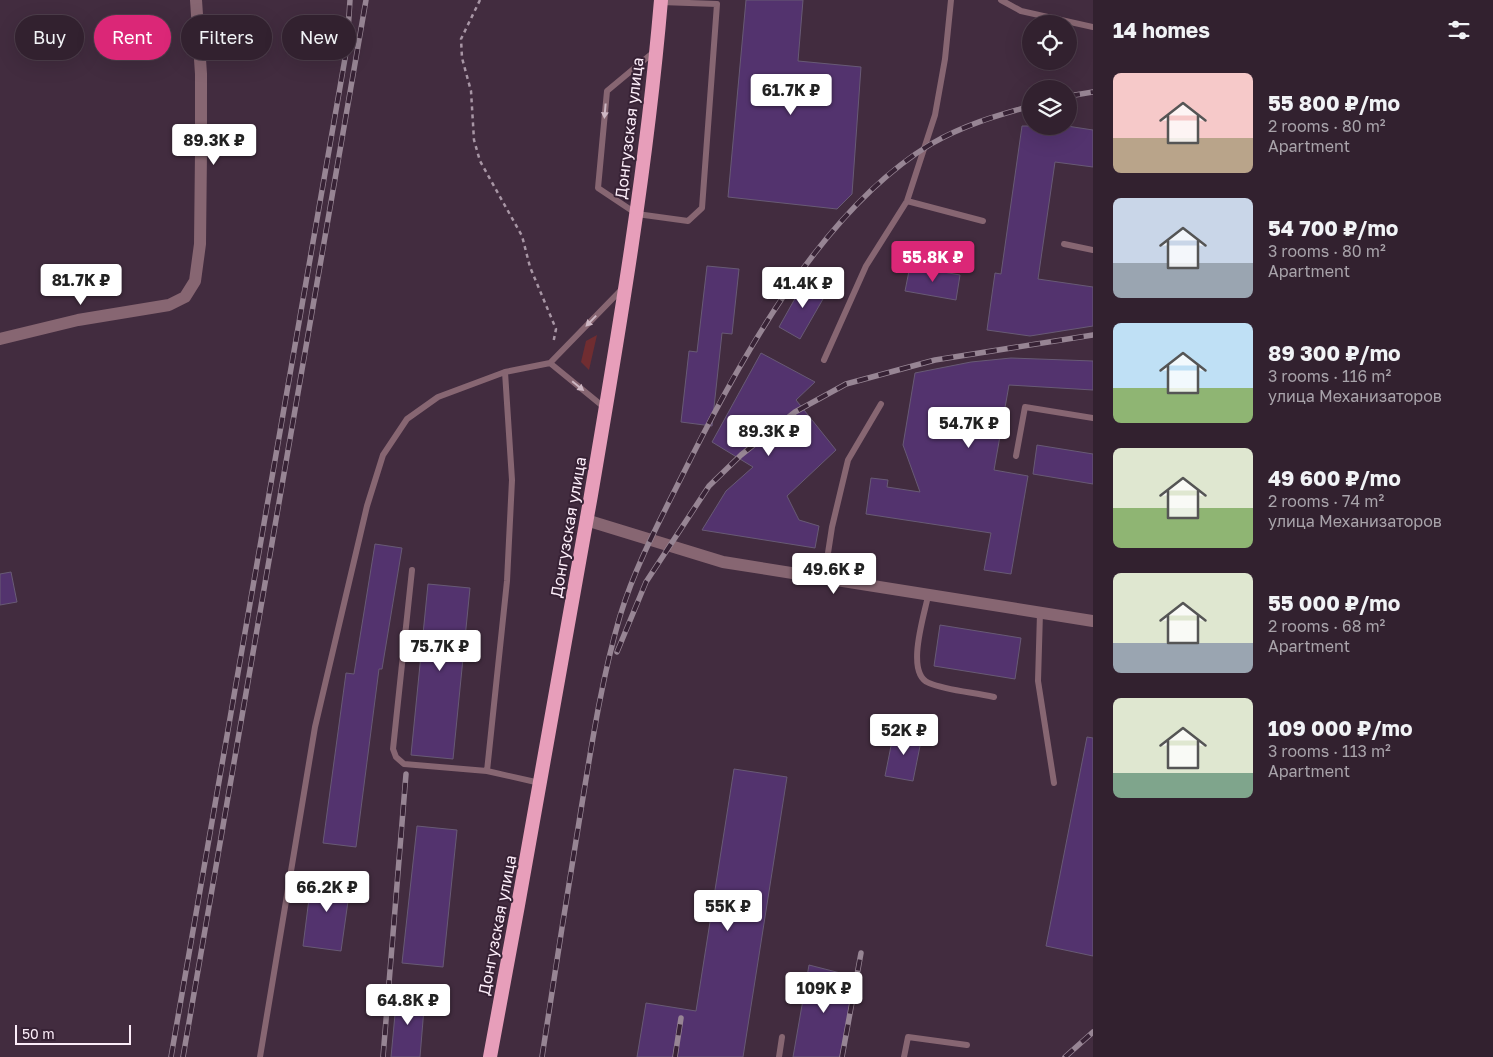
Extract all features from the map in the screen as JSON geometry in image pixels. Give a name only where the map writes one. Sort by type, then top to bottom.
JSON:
[{"type":"highway","name":"Донгузская улица","points":[[490,1057],[541,784],[606,408],[649,129],[661,1]]},
{"type":"street","points":[[0,339],[78,320],[169,305],[185,297],[195,281],[200,244],[201,74],[196,0]]},
{"type":"street","points":[[586,520],[723,562],[1093,621]]},
{"type":"lane","points":[[824,360],[866,266],[907,201],[935,115],[945,59],[951,0]]},
{"type":"lane","points":[[1001,0],[1021,10],[1093,27]]},
{"type":"lane","points":[[656,50],[607,91],[598,188],[636,214],[688,221],[702,208],[717,4],[661,1]]},
{"type":"lane","points":[[907,201],[983,221]]},
{"type":"lane","points":[[1064,244],[1093,250]]},
{"type":"lane","points":[[260,1057],[315,728],[364,516],[383,455],[407,419],[438,397],[505,372],[550,363],[625,286]]},
{"type":"lane","points":[[550,363],[606,408]]},
{"type":"lane","points":[[487,771],[507,581],[511,489],[505,372]]},
{"type":"lane","points":[[824,579],[832,527],[848,460],[882,404]]},
{"type":"lane","points":[[1016,456],[1025,407],[1093,418]]},
{"type":"lane","points":[[412,570],[393,748],[396,757],[404,764],[487,771],[541,784]]},
{"type":"lane","points":[[928,596],[916,662],[919,676],[928,683],[994,697]]},
{"type":"lane","points":[[1040,613],[1038,681],[1054,782]]},
{"type":"lane","points":[[779,1057],[782,1037]]},
{"type":"lane","points":[[904,1057],[908,1037],[967,1045]]},
{"type":"path","points":[[480,0],[461,39],[462,58],[471,91],[474,140],[480,161],[522,236],[530,267],[556,329],[550,363]]},
{"type":"shaded area","points":[[597,335],[589,370],[581,362],[586,341]]},
{"type":"building","points":[[746,0],[803,0],[798,61],[861,67],[852,194],[837,209],[728,197]]},
{"type":"building","points":[[1022,126],[1022,135],[1077,135],[1077,128],[1093,130],[1093,167],[1055,162],[1038,279],[1093,287],[1093,326],[1030,336],[987,330],[995,273],[1001,274]]},
{"type":"building","points":[[707,266],[739,269],[732,334],[722,333],[712,426],[681,422],[689,351],[697,352]]},
{"type":"building","points":[[910,266],[960,275],[956,300],[905,291]]},
{"type":"building","points":[[806,279],[827,292],[800,339],[779,327]]},
{"type":"building","points":[[761,353],[815,382],[796,400],[836,450],[787,496],[799,520],[819,526],[815,548],[702,530],[726,491],[753,467],[712,442]]},
{"type":"building","points":[[1011,358],[1093,361],[1093,390],[1009,385],[994,470],[1028,476],[1011,574],[984,570],[991,533],[866,514],[871,478],[888,480],[887,487],[920,492],[903,445],[915,373],[971,362]]},
{"type":"building","points":[[1037,445],[1093,454],[1093,484],[1033,474]]},
{"type":"building","points":[[375,544],[402,548],[382,669],[379,669],[356,847],[323,843],[346,673],[354,674]]},
{"type":"building","points":[[11,572],[17,602],[0,605],[0,574]]},
{"type":"building","points":[[428,584],[470,588],[453,759],[411,755]]},
{"type":"building","points":[[940,625],[1021,638],[1015,679],[934,666]]},
{"type":"building","points":[[894,731],[922,736],[913,781],[885,776]]},
{"type":"building","points":[[1087,737],[1093,738],[1093,956],[1046,946]]},
{"type":"building","points":[[734,769],[787,777],[743,1057],[637,1057],[646,1003],[696,1011]]},
{"type":"building","points":[[417,826],[457,830],[443,967],[402,963]]},
{"type":"building","points":[[312,875],[351,880],[341,951],[303,946]]},
{"type":"building","points":[[809,965],[856,977],[840,1057],[793,1057]]},
{"type":"building","points":[[397,993],[425,996],[420,1057],[391,1057]]},
{"type":"railway","points":[[171,1057],[347,47],[350,0]]},
{"type":"railway","points":[[183,1057],[366,0]]},
{"type":"railway","points":[[1077,95],[1093,92]]},
{"type":"railway","points":[[542,1057],[592,740],[613,641],[626,598],[640,562],[704,432],[756,339],[786,293],[818,249],[853,208],[891,173],[931,144],[968,126],[1022,109]]},
{"type":"railway","points":[[617,652],[646,582],[709,486],[741,455],[795,412],[846,384],[935,360],[1093,335]]},
{"type":"railway","points":[[383,1057],[406,774]]},
{"type":"railway","points":[[842,1057],[861,953]]},
{"type":"railway","points":[[675,1057],[681,1018]]},
{"type":"railway","points":[[1065,1057],[1093,1032]]}]
